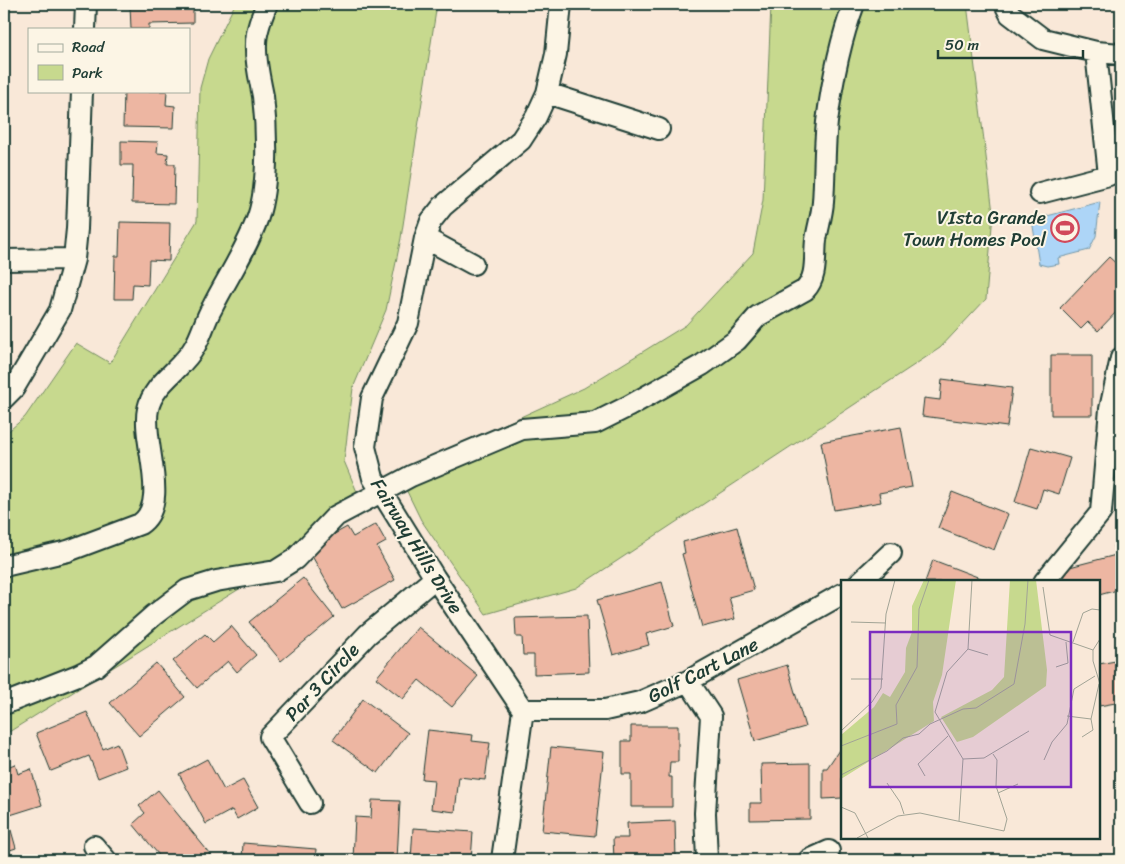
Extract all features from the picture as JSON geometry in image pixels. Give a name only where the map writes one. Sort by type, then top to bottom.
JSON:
[{"type":"street","points":[[85,28],[86,4]]},
{"type":"street","points":[[4,566],[77,547],[140,524],[146,520],[150,513],[154,494],[147,423],[150,402],[153,395],[195,347],[211,309],[248,240],[258,216],[263,196],[266,122],[256,44],[260,23],[267,4]]},
{"type":"street","name":"Fairway Hills Drive","points":[[523,710],[435,578],[373,478],[365,447],[372,398],[408,323],[425,238],[431,221],[443,206],[522,140],[536,117],[547,93],[556,54],[561,4]]},
{"type":"street","points":[[4,704],[96,666],[154,615],[187,590],[216,580],[276,571],[295,559],[336,516],[411,476],[522,429],[595,423],[702,365],[737,340],[758,316],[805,290],[810,285],[814,274],[816,240],[823,203],[827,122],[835,75],[854,4]]},
{"type":"street","points":[[1005,4],[1010,14],[1043,39],[1096,52],[1121,54]]},
{"type":"street","points":[[1040,193],[1110,175],[1096,52]]},
{"type":"street","points":[[4,398],[14,388],[60,310],[74,259],[77,229],[82,92]]},
{"type":"street","points":[[547,93],[659,128]]},
{"type":"street","points":[[425,238],[473,264]]},
{"type":"street","points":[[4,260],[74,259]]},
{"type":"street","points":[[1046,580],[1101,512],[1113,471],[1110,409],[1121,358]]},
{"type":"street","points":[[862,580],[891,553]]},
{"type":"street","name":"Par 3 Circle","points":[[310,803],[270,737],[368,634],[435,578]]},
{"type":"street","name":"Golf Cart Lane","points":[[523,710],[605,710],[640,702],[688,681],[841,595]]},
{"type":"street","points":[[688,681],[711,716],[705,814],[707,860]]},
{"type":"street","points":[[502,860],[523,710]]},
{"type":"street","points":[[809,860],[829,851]]},
{"type":"green space","points":[[235,4],[437,4],[401,238],[386,310],[353,388],[344,461],[360,499],[294,555],[4,735],[4,435],[25,417],[76,343],[110,363],[197,221],[200,88],[208,59]]},
{"type":"green space","points":[[771,4],[967,4],[993,213],[986,299],[940,348],[576,588],[486,614],[421,520],[398,473],[584,388],[686,325],[753,253],[763,200]]},
{"type":"water","name":"VIsta Grande Town Homes Pool","points":[[1100,202],[1096,236],[1089,250],[1058,258],[1059,264],[1047,266],[1039,264],[1032,220]]},
{"type":"building","points":[[193,4],[193,23],[149,24],[149,28],[131,28],[130,5]]},
{"type":"building","points":[[124,92],[167,92],[166,105],[175,106],[174,128],[123,127]]},
{"type":"building","points":[[121,141],[158,142],[157,153],[168,154],[167,164],[175,164],[174,204],[132,203],[133,165],[121,165]]},
{"type":"building","points":[[120,222],[170,223],[169,261],[149,260],[148,285],[133,284],[132,299],[114,299],[115,256],[119,256]]},
{"type":"building","points":[[1109,257],[1121,268],[1121,307],[1098,331],[1088,322],[1081,329],[1060,308]]},
{"type":"building","points":[[1051,355],[1092,355],[1092,415],[1051,415]]},
{"type":"building","points":[[942,379],[1012,388],[1007,427],[922,416],[924,398],[940,400]]},
{"type":"building","points":[[901,427],[912,487],[879,493],[881,502],[834,510],[821,442]]},
{"type":"building","points":[[1031,447],[1070,458],[1059,494],[1043,489],[1037,509],[1015,502]]},
{"type":"building","points":[[952,492],[1008,514],[994,550],[938,528]]},
{"type":"building","points":[[376,524],[386,542],[377,547],[395,580],[342,609],[308,549],[347,527],[353,537]]},
{"type":"building","points":[[737,527],[754,590],[729,597],[735,619],[702,627],[682,554],[685,553],[683,542]]},
{"type":"building","points":[[1121,544],[1121,589],[1100,595],[1100,580],[1065,580],[1062,569],[1116,555],[1113,546]]},
{"type":"building","points":[[933,560],[985,580],[926,580]]},
{"type":"building","points":[[303,578],[334,617],[281,661],[249,622]]},
{"type":"building","points":[[662,582],[674,626],[646,634],[649,645],[613,655],[597,600]]},
{"type":"building","points":[[587,616],[589,672],[534,674],[534,655],[523,655],[522,637],[516,637],[515,618]]},
{"type":"building","points":[[231,626],[256,655],[237,672],[228,661],[197,688],[173,661],[205,634],[213,642]]},
{"type":"building","points":[[418,627],[478,676],[452,707],[419,680],[403,699],[376,678]]},
{"type":"building","points":[[1121,660],[1121,702],[1100,706],[1100,664]]},
{"type":"building","points":[[156,663],[185,697],[139,736],[110,703]]},
{"type":"building","points":[[787,665],[805,727],[755,741],[737,680]]},
{"type":"building","points":[[363,699],[408,733],[378,773],[333,740]]},
{"type":"building","points":[[87,712],[103,749],[117,743],[126,767],[98,778],[89,756],[51,771],[36,733]]},
{"type":"building","points":[[631,726],[678,726],[678,762],[670,762],[669,777],[672,777],[672,807],[631,807],[631,774],[622,774],[622,741],[631,741]]},
{"type":"building","points":[[428,730],[473,735],[472,741],[490,743],[485,780],[459,777],[455,812],[431,809],[434,780],[422,779]]},
{"type":"building","points":[[551,747],[604,752],[595,836],[542,831]]},
{"type":"building","points":[[839,750],[841,752],[841,798],[823,799],[823,768],[827,768]]},
{"type":"building","points":[[207,759],[224,790],[243,780],[258,807],[237,819],[232,810],[206,824],[179,774]]},
{"type":"building","points":[[810,763],[810,819],[750,820],[750,803],[762,803],[761,764]]},
{"type":"building","points":[[15,764],[18,774],[31,769],[42,805],[7,816],[16,848],[4,852],[4,768]]},
{"type":"building","points":[[158,790],[215,860],[163,860],[133,824],[145,813],[139,806]]},
{"type":"building","points":[[372,800],[400,801],[397,860],[353,860],[355,817],[371,818]]},
{"type":"building","points":[[675,821],[676,860],[614,860],[613,838],[628,838],[627,823]]},
{"type":"building","points":[[413,828],[473,832],[471,860],[411,860]]},
{"type":"building","points":[[243,843],[316,849],[315,860],[242,860]]},
{"type":"place","name":"VIsta Grande Town Homes Pool","points":[[1065,228]]}]
